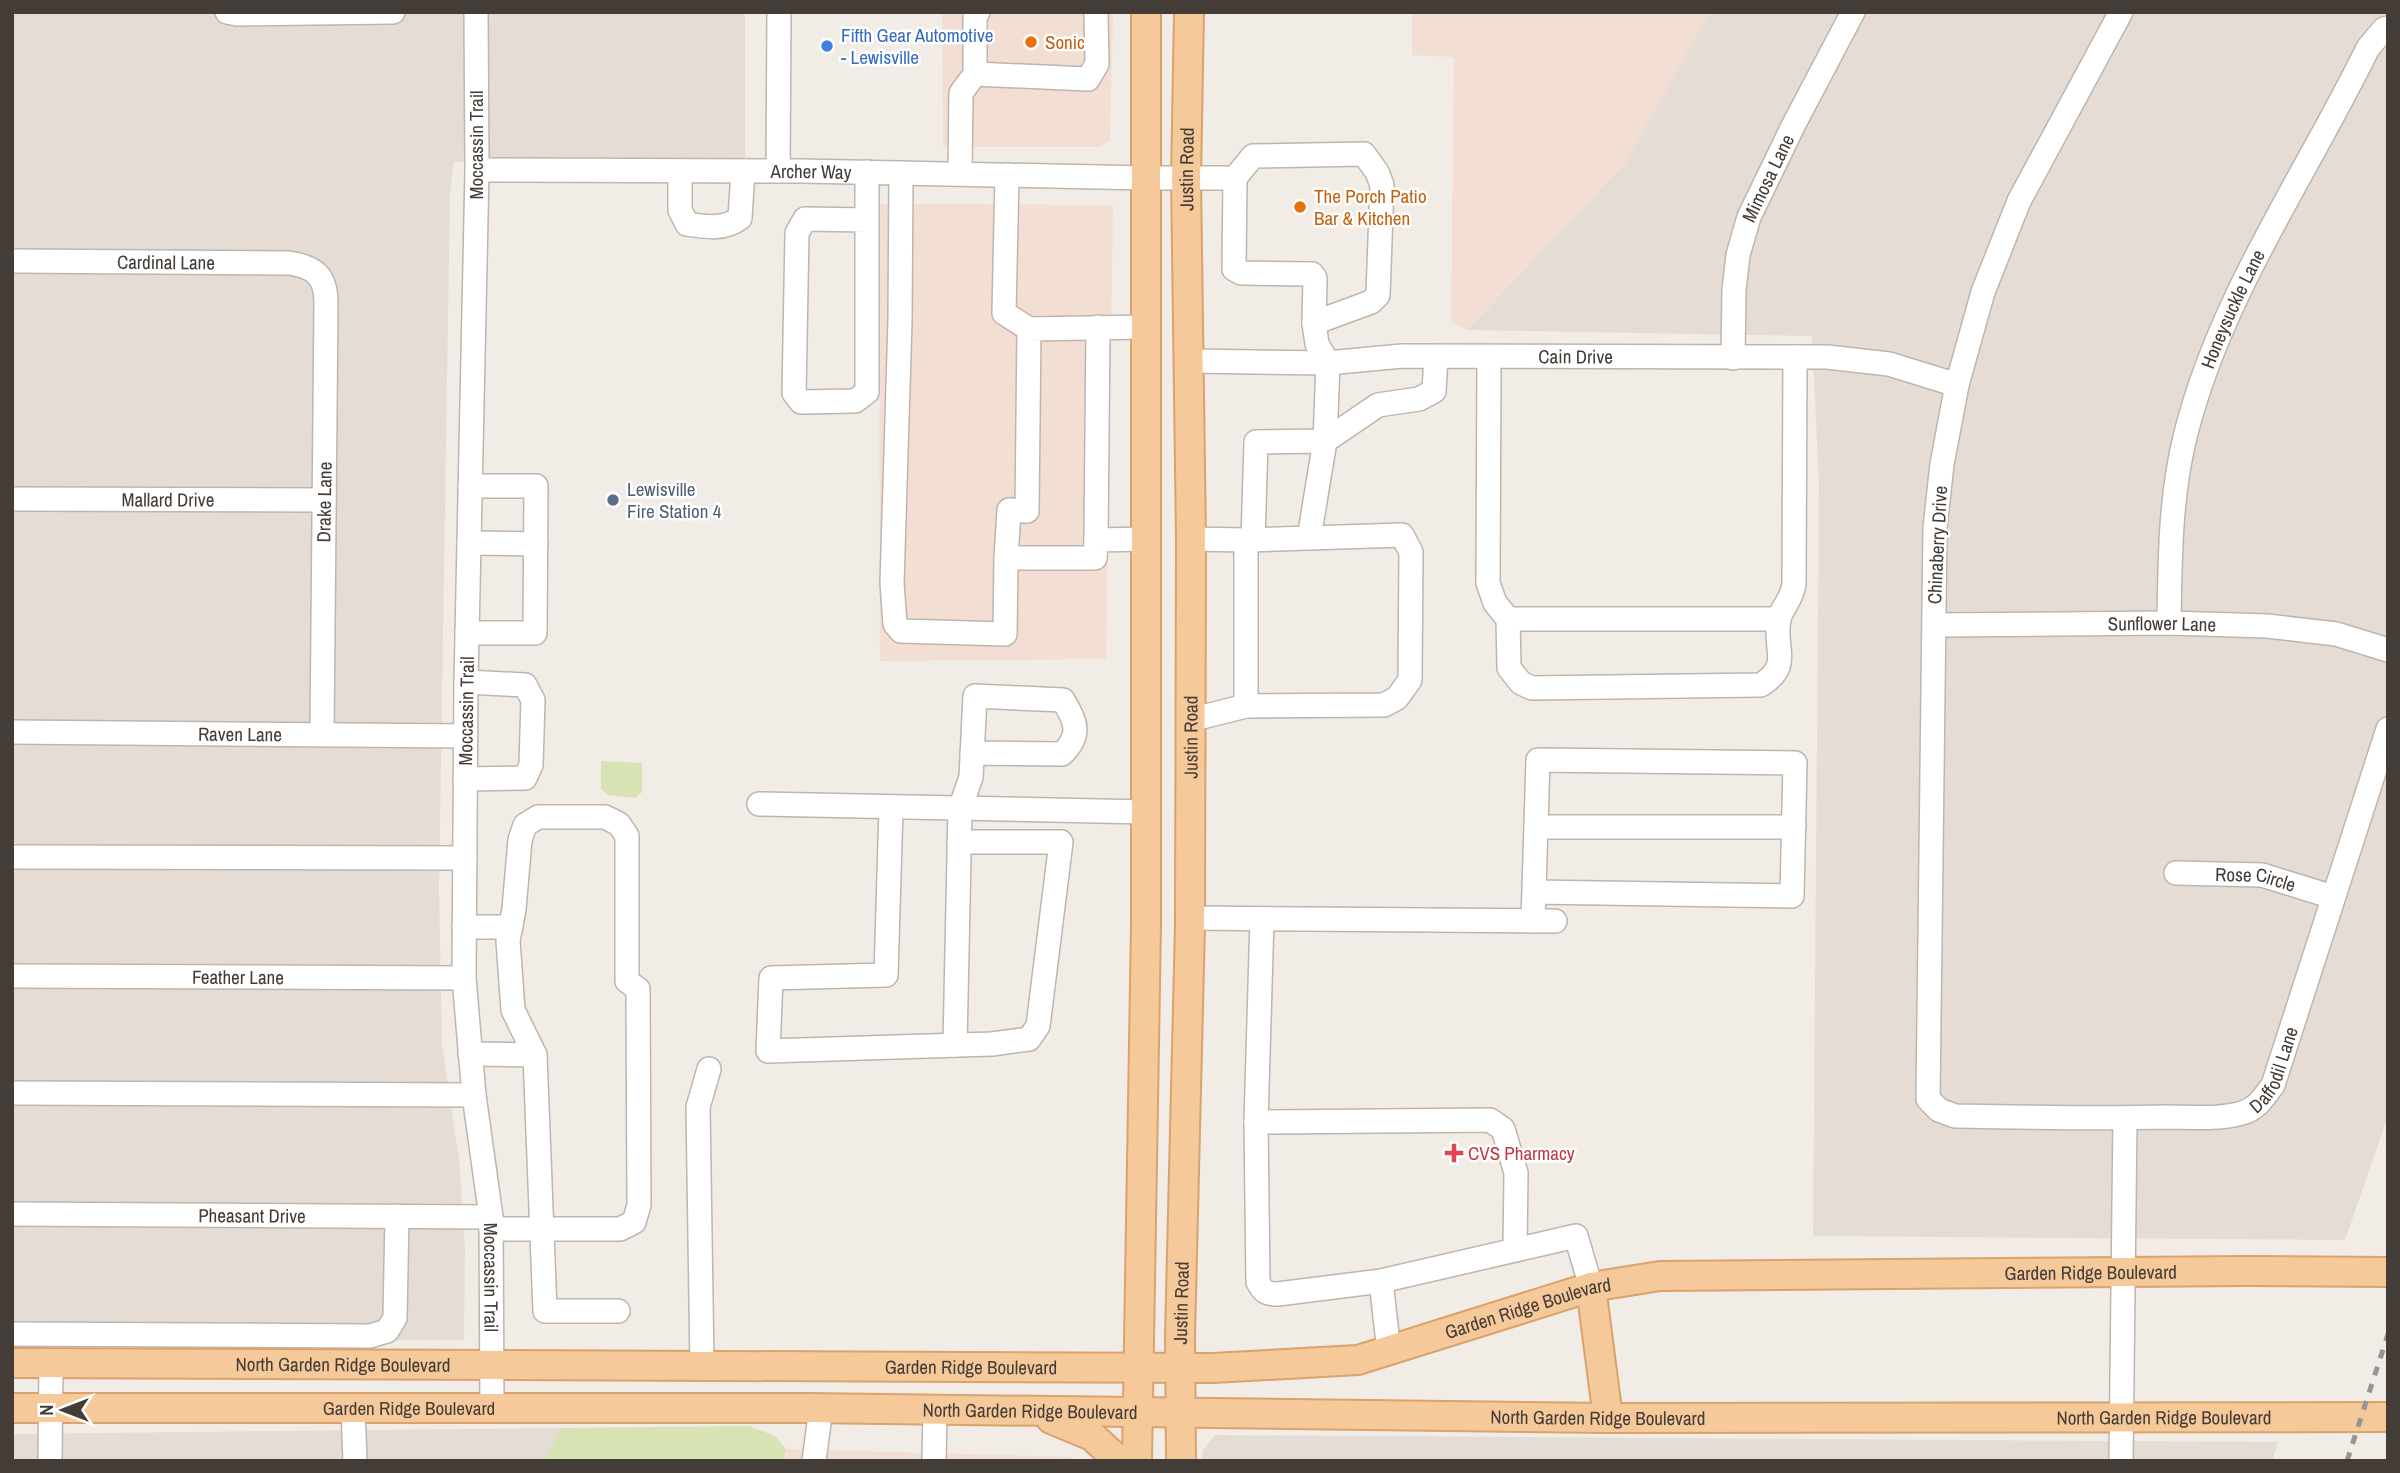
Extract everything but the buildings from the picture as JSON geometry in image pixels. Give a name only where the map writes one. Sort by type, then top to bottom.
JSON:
[{"type":"main road","points":[[1136,1461],[1146,924],[1146,12]]},
{"type":"main road","name":"Justin Road","points":[[1181,1461],[1190,918],[1191,539],[1186,178],[1189,12]]},
{"type":"main road","points":[[1146,539],[1191,539]]},
{"type":"main road","points":[[1146,924],[1190,918]]},
{"type":"main road","name":"Garden Ridge Boulevard","points":[[674,1365],[1181,1367],[1294,1365],[1358,1360],[1533,1303],[1591,1287],[1660,1276],[2388,1272]]},
{"type":"main road","points":[[1591,1287],[1608,1418]]},
{"type":"main road","name":"North Garden Ridge Boulevard","points":[[12,1363],[674,1365]]},
{"type":"main road","points":[[702,1365],[702,1409]]},
{"type":"main road","name":"Garden Ridge Boulevard","points":[[12,1408],[814,1408]]},
{"type":"main road","name":"North Garden Ridge Boulevard","points":[[814,1408],[1608,1418],[2388,1417]]},
{"type":"main road","points":[[1017,1412],[1049,1419],[1092,1436],[1119,1461]]},
{"type":"street","points":[[227,12],[393,12]]},
{"type":"street","name":"Moccassin Trail","points":[[476,12],[477,170],[465,736],[464,978],[474,1095],[491,1223],[492,1409]]},
{"type":"street","points":[[778,171],[779,12]]},
{"type":"street","points":[[960,174],[961,93],[975,74],[975,17],[978,12]]},
{"type":"street","points":[[975,74],[1088,79],[1097,64],[1096,12]]},
{"type":"street","name":"Mimosa Lane","points":[[1733,358],[1734,290],[1738,255],[1749,217],[1853,12]]},
{"type":"street","name":"Chinaberry Drive","points":[[1939,1110],[1928,1099],[1935,528],[1942,464],[1957,385],[1983,292],[2019,201],[2121,12]]},
{"type":"street","name":"Honeysuckle Lane","points":[[2169,624],[2171,528],[2176,480],[2186,433],[2206,369],[2246,277],[2368,48],[2384,29],[2388,28]]},
{"type":"street","points":[[1309,538],[1325,441],[1328,363],[1317,344],[1314,323],[1314,278],[1312,274],[1241,273],[1234,268],[1235,178],[1253,156],[1364,154],[1377,172],[1381,185],[1378,295],[1371,302],[1314,323]]},
{"type":"street","name":"Archer Way","points":[[477,170],[778,171],[1235,178]]},
{"type":"street","points":[[680,172],[680,210],[687,225],[730,226],[740,218],[743,171]]},
{"type":"street","points":[[867,172],[867,220],[867,392],[855,401],[801,402],[794,393],[797,233],[805,219],[867,220]]},
{"type":"street","points":[[901,173],[900,321],[892,583],[895,624],[901,631],[1005,634],[1009,510],[1027,511],[1029,329]]},
{"type":"street","points":[[1007,175],[1004,313],[1029,329],[1147,327]]},
{"type":"street","name":"Cardinal Lane","points":[[12,261],[289,263],[303,265],[316,272]]},
{"type":"street","name":"Drake Lane","points":[[316,272],[325,284],[326,292],[322,734]]},
{"type":"street","points":[[1006,558],[1095,558],[1098,327]]},
{"type":"street","name":"Cain Drive","points":[[1189,361],[1328,363],[1402,356],[1827,357],[1889,364],[1957,385]]},
{"type":"street","points":[[1489,358],[1488,583],[1495,603],[1508,620],[1509,668],[1521,683],[1532,688],[1761,684],[1774,676],[1780,663],[1779,619],[1793,596],[1794,584],[1795,357]]},
{"type":"street","points":[[1246,706],[1250,540],[1256,442],[1325,441],[1378,405],[1419,399],[1434,391],[1436,358]]},
{"type":"street","points":[[467,633],[535,633],[536,486],[470,486]]},
{"type":"street","name":"Mallard Drive","points":[[12,499],[324,500]]},
{"type":"street","points":[[1190,720],[1246,706],[1384,705],[1396,698],[1410,680],[1411,552],[1402,535],[1250,540],[1191,539]]},
{"type":"street","points":[[1096,540],[1146,539]]},
{"type":"street","points":[[469,543],[536,544]]},
{"type":"street","points":[[1508,620],[1779,619]]},
{"type":"street","name":"Sunflower Lane","points":[[1934,625],[2267,626],[2336,634],[2388,650]]},
{"type":"street","points":[[465,779],[525,778],[531,765],[533,700],[525,685],[466,682]]},
{"type":"street","points":[[955,1045],[960,809],[971,777],[972,753],[975,696],[1063,700],[1073,716],[1076,733],[1070,747],[1062,754],[972,753]]},
{"type":"street","name":"Daffodil Lane","points":[[1939,1110],[1955,1116],[2223,1116],[2242,1113],[2261,1101],[2273,1085],[2388,730]]},
{"type":"street","name":"Raven Lane","points":[[12,732],[465,736]]},
{"type":"street","points":[[1190,918],[1544,921],[1534,892],[1538,760],[1795,762],[1793,895],[1534,892]]},
{"type":"street","points":[[759,804],[1146,812]]},
{"type":"street","points":[[891,808],[886,975],[771,978],[768,1051],[992,1044],[1029,1039],[1038,1026],[1061,842],[959,842]]},
{"type":"street","name":"Pheasant Drive","points":[[12,1214],[397,1216],[543,1229],[620,1229],[635,1222],[639,1205],[638,989],[627,981],[627,836],[620,824],[605,817],[538,817],[525,825],[520,840],[511,928]]},
{"type":"street","points":[[1536,827],[1794,827]]},
{"type":"street","points":[[12,857],[465,858]]},
{"type":"street","name":"Rose Circle","points":[[2176,873],[2262,875],[2333,897]]},
{"type":"street","points":[[1262,919],[1256,1122],[1258,1282],[1262,1290],[1269,1294],[1278,1294],[1381,1281],[1576,1236],[1591,1287]]},
{"type":"street","points":[[464,928],[511,928],[508,941],[513,1010],[535,1055],[545,1311],[618,1311]]},
{"type":"street","name":"Feather Lane","points":[[12,976],[464,978]]},
{"type":"street","points":[[470,1054],[535,1055]]},
{"type":"street","points":[[702,1365],[698,1107],[709,1069]]},
{"type":"street","points":[[12,1093],[474,1095]]},
{"type":"street","points":[[2121,1461],[2125,1118]]},
{"type":"street","points":[[1256,1122],[1490,1120],[1503,1129],[1516,1173],[1515,1250]]},
{"type":"street","points":[[12,1334],[370,1336],[387,1331],[396,1318],[397,1216]]},
{"type":"street","points":[[1381,1281],[1389,1352]]},
{"type":"street","points":[[50,1461],[51,1363]]},
{"type":"street","points":[[814,1408],[814,1461]]},
{"type":"street","points":[[354,1409],[355,1461]]},
{"type":"street","points":[[933,1461],[935,1410]]},
{"type":"shaded area","points":[[12,12],[745,12],[745,158],[454,162],[450,192],[439,887],[442,1044],[459,1159],[465,1248],[464,1340],[12,1340]]},
{"type":"shaded area","points":[[942,12],[1113,12],[1110,140],[1100,147],[943,147]]},
{"type":"shaded area","points":[[1412,12],[1709,12],[1625,163],[1467,330],[1451,322],[1454,57],[1412,55]]},
{"type":"shaded area","points":[[1709,12],[2388,12],[2388,1116],[2345,1240],[1813,1236],[1819,486],[1812,336],[1467,330],[1625,163]]},
{"type":"shaded area","points":[[879,204],[1113,205],[1106,659],[880,661]]},
{"type":"shaded area","points":[[561,1428],[544,1461],[12,1461],[12,1434]]},
{"type":"shaded area","points":[[1215,1435],[2278,1442],[2272,1461],[1202,1461],[1202,1451]]},
{"type":"shaded area","points":[[786,1449],[1072,1457],[1076,1461],[783,1461]]},
{"type":"green space","points":[[601,761],[642,763],[642,792],[635,798],[608,795],[601,789]]},
{"type":"green space","points":[[749,1426],[775,1436],[786,1449],[783,1461],[544,1461],[561,1428]]},
{"type":"railway","points":[[2347,1461],[2388,1334]]},
{"type":"place","name":"Sonic","points":[[1031,42]]},
{"type":"place","name":"Fifth Gear Automotive - Lewisville","points":[[827,46]]},
{"type":"place","name":"The Porch Patio Bar & Kitchen","points":[[1300,207]]},
{"type":"place","name":"Lewisville Fire Station 4","points":[[613,500]]},
{"type":"place","name":"CVS Pharmacy","points":[[1454,1153]]}]
